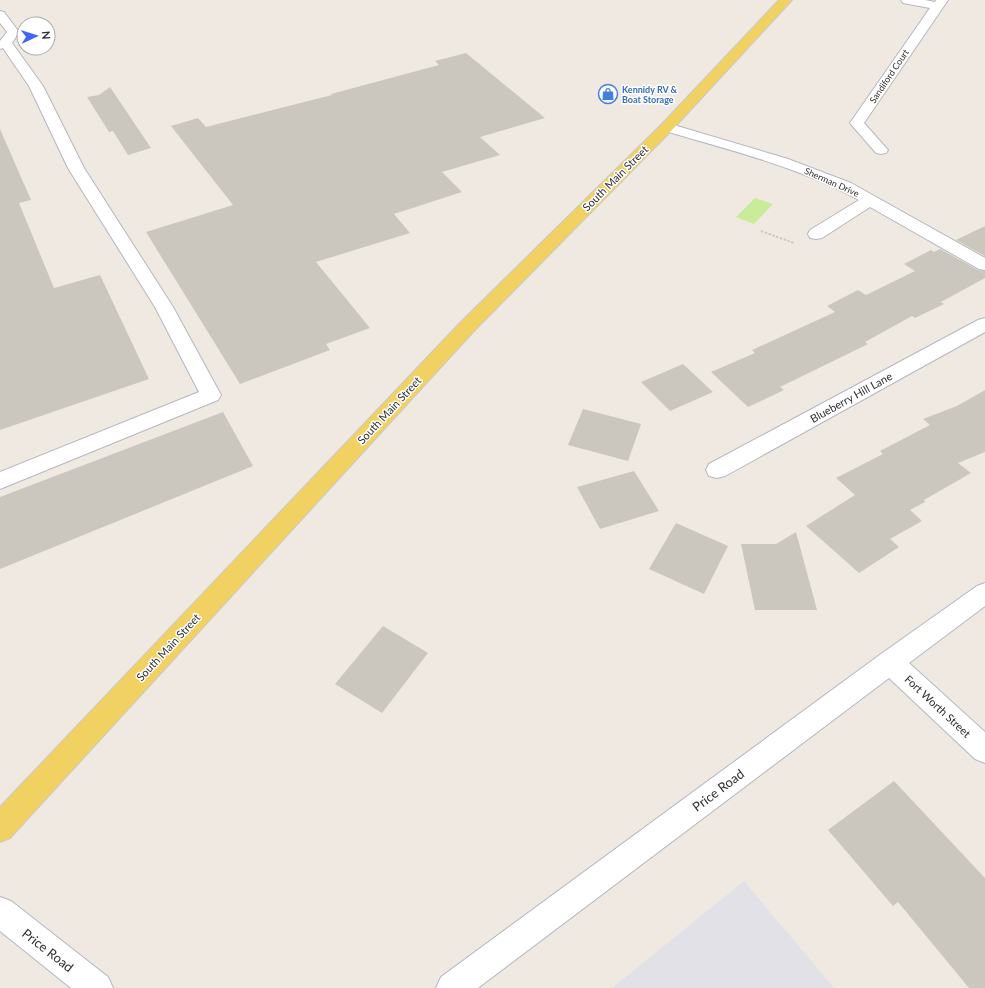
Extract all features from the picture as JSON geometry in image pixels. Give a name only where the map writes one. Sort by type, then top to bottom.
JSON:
[{"type":"main road","name":"South Main Street","points":[[0,828],[466,328],[667,127],[786,0]]},
{"type":"street","points":[[907,0],[940,3]]},
{"type":"street","name":"Sandiford Court","points":[[881,150],[858,123],[940,3]]},
{"type":"street","points":[[0,15],[13,32],[3,44],[36,86],[76,168],[164,308],[210,396],[0,481]]},
{"type":"street","name":"Sherman Drive","points":[[667,127],[809,172],[845,186],[985,265]]},
{"type":"street","points":[[816,234],[870,200]]},
{"type":"street","name":"Blueberry Hill Lane","points":[[718,470],[985,324]]},
{"type":"street","name":"Price Road","points":[[452,988],[985,593]]},
{"type":"street","name":"Fort Worth Street","points":[[890,662],[985,750]]},
{"type":"street","name":"Price Road","points":[[0,912],[97,988]]},
{"type":"path","points":[[762,231],[799,244],[816,234]]},
{"type":"shaded area","points":[[744,881],[834,988],[612,988]]},
{"type":"green space","points":[[755,198],[773,204],[754,224],[736,217]]},
{"type":"building","points":[[466,53],[545,118],[480,137],[500,155],[442,172],[462,192],[394,214],[410,233],[316,262],[370,328],[326,344],[330,350],[240,384],[146,232],[233,205],[171,126],[198,118],[206,127],[332,95],[331,94],[439,65],[435,61]]},
{"type":"building","points":[[110,87],[151,148],[128,155],[113,131],[109,132],[87,97],[99,95]]},
{"type":"building","points":[[0,129],[31,200],[19,203],[54,288],[100,275],[149,379],[0,430]]},
{"type":"building","points":[[985,226],[985,256],[956,240]]},
{"type":"building","points":[[940,249],[978,270],[985,271],[985,278],[941,302],[944,304],[915,318],[912,316],[865,342],[868,344],[780,387],[784,390],[748,407],[711,372],[755,353],[752,350],[835,312],[827,306],[858,290],[866,295],[915,271],[904,264],[931,250],[934,252]]},
{"type":"building","points":[[683,364],[713,392],[670,411],[641,382]]},
{"type":"building","points":[[985,390],[985,452],[958,463],[971,473],[924,500],[925,502],[910,510],[922,521],[890,539],[899,547],[859,573],[806,526],[855,495],[836,478],[883,454],[880,451],[930,425],[923,419],[957,406]]},
{"type":"building","points":[[583,409],[641,424],[628,461],[568,445]]},
{"type":"building","points":[[223,412],[253,466],[0,569],[0,497]]},
{"type":"building","points":[[634,471],[659,511],[600,529],[577,487]]},
{"type":"building","points":[[676,523],[728,546],[704,594],[649,569]]},
{"type":"building","points":[[796,532],[817,610],[755,610],[741,544],[776,544]]},
{"type":"building","points":[[383,626],[428,653],[382,713],[335,684]]},
{"type":"building","points":[[894,781],[985,878],[985,988],[969,988],[898,902],[893,906],[828,830]]},
{"type":"place","name":"Kennidy RV & Boat Storage","points":[[608,94]]}]
